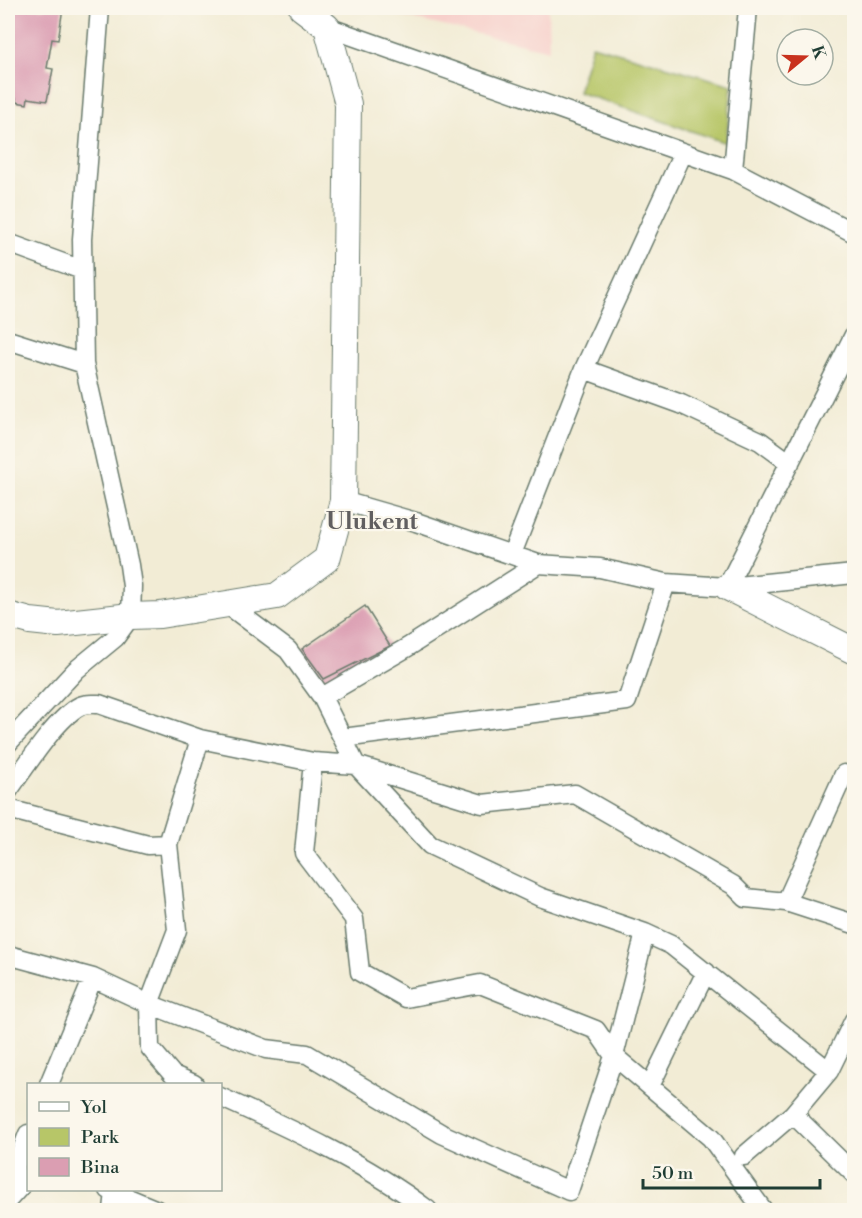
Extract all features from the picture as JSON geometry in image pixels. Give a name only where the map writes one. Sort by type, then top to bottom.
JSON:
[{"type":"street","points":[[8,743],[76,670],[115,638],[131,616],[132,586],[129,565],[84,364],[82,239],[100,8]]},
{"type":"street","points":[[302,8],[327,27],[734,170],[855,233]]},
{"type":"street","points":[[734,170],[748,8]]},
{"type":"street","points":[[8,615],[30,621],[58,624],[160,615],[277,596],[327,559],[343,501],[348,104],[327,27]]},
{"type":"street","points":[[512,554],[584,369],[683,153]]},
{"type":"street","points":[[8,243],[82,270]]},
{"type":"street","points":[[727,587],[855,335]]},
{"type":"street","points":[[8,340],[84,364]]},
{"type":"street","points":[[584,369],[681,404],[760,441],[790,463]]},
{"type":"street","points":[[343,501],[416,522],[538,564],[600,568],[666,583],[727,587],[855,574]]},
{"type":"street","points":[[322,697],[408,647],[538,564]]},
{"type":"street","points":[[343,738],[627,701],[666,583]]},
{"type":"street","points":[[727,587],[855,651]]},
{"type":"street","points":[[228,604],[288,650],[322,697],[356,765],[430,845],[540,897],[645,933],[671,945],[829,1071]]},
{"type":"street","points":[[8,791],[70,712],[83,704],[99,704],[200,739],[313,762],[356,765],[482,804],[575,794],[733,885],[746,898],[786,902],[855,924]]},
{"type":"street","points":[[192,1083],[173,1075],[150,1048],[149,1004],[177,930],[168,844],[200,739]]},
{"type":"street","points":[[313,762],[304,853],[354,919],[360,972],[406,998],[480,984],[596,1030],[614,1056],[711,1138],[762,1210]]},
{"type":"street","points":[[786,902],[844,774]]},
{"type":"street","points":[[8,809],[148,845],[168,844]]},
{"type":"street","points":[[8,955],[93,978],[149,1004],[266,1049],[307,1053],[442,1134],[569,1191],[614,1056],[645,933]]},
{"type":"street","points":[[650,1086],[706,972]]},
{"type":"street","points":[[49,1083],[93,978]]},
{"type":"street","points":[[744,1155],[793,1114],[848,1050],[855,1020]]},
{"type":"street","points":[[222,1098],[299,1133],[404,1192],[428,1210]]},
{"type":"street","points":[[793,1114],[854,1173]]},
{"type":"street","points":[[8,1186],[27,1137]]},
{"type":"street","points":[[8,1200],[27,1179]]},
{"type":"street","points":[[113,1210],[112,1191],[157,1210]]},
{"type":"shaded area","points":[[364,8],[548,8],[549,50]]},
{"type":"green space","points":[[592,45],[732,85],[726,143],[578,92]]},
{"type":"building","points":[[8,8],[63,8],[58,40],[52,39],[47,68],[53,69],[47,101],[28,98],[27,104],[8,98]]},
{"type":"building","points":[[365,606],[390,646],[324,679],[302,649]]},
{"type":"district","name":"Ulukent","points":[[372,521]]}]
